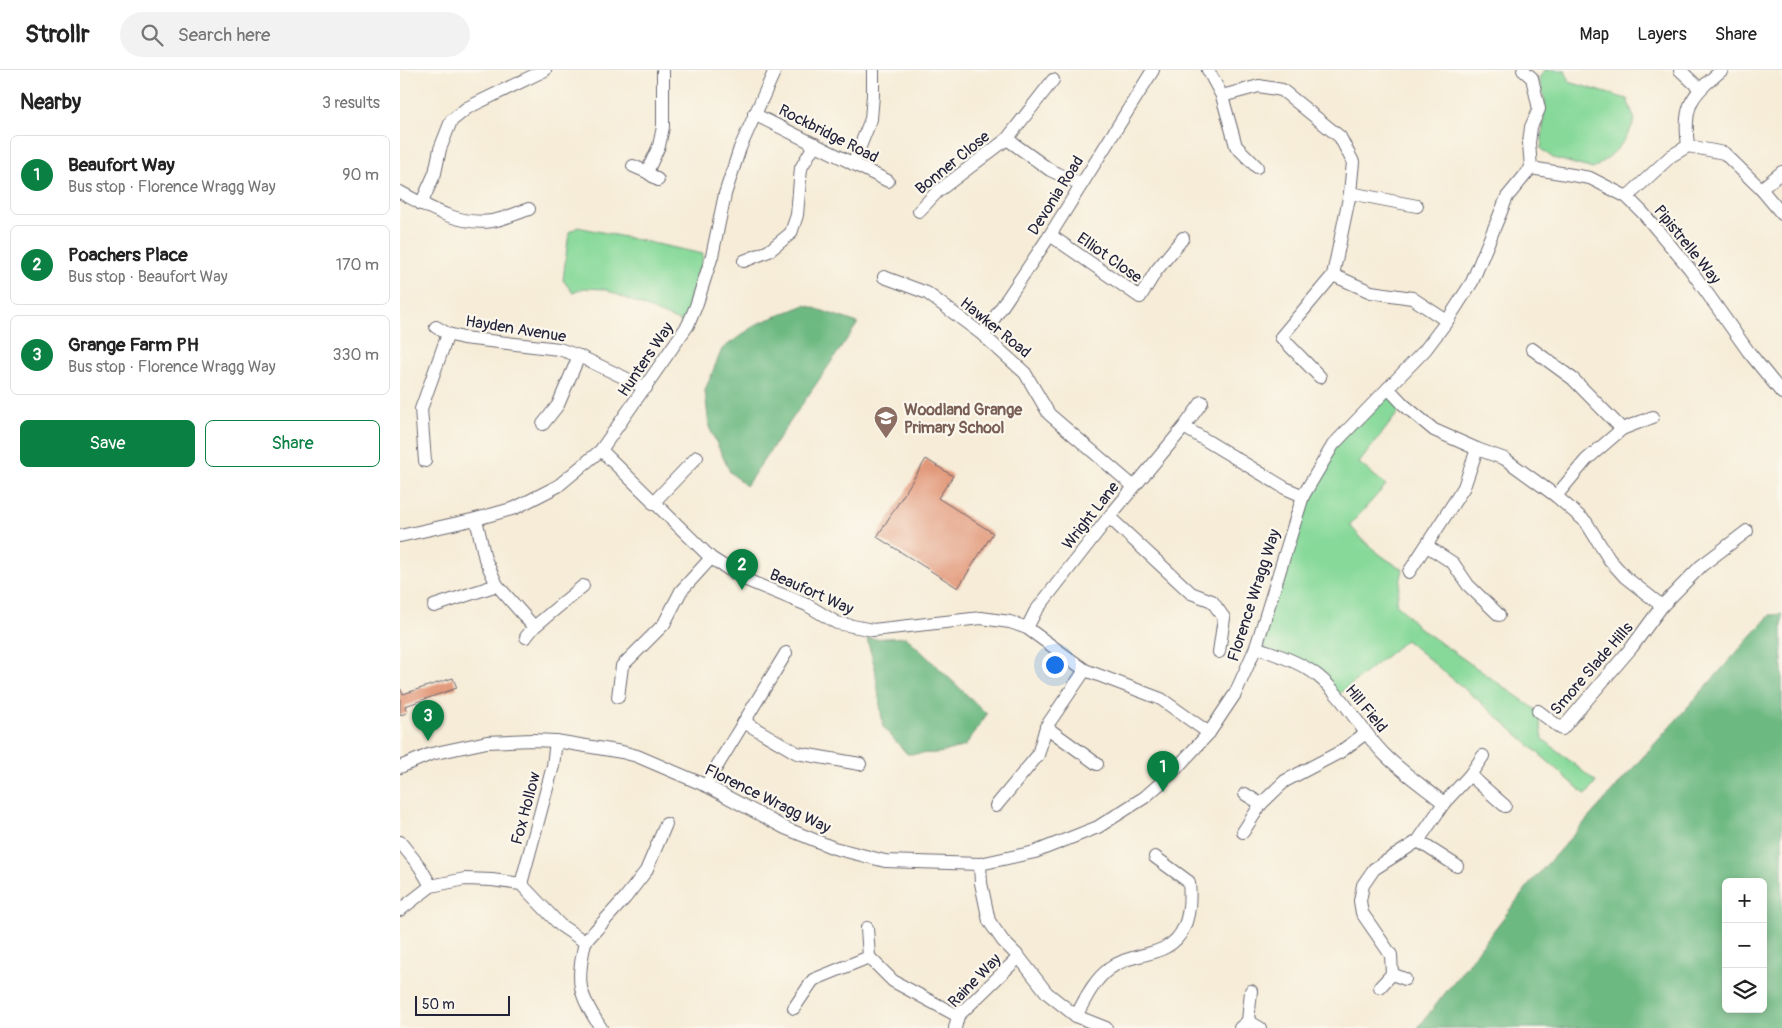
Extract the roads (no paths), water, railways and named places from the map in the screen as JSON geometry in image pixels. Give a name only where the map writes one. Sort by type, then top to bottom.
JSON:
[{"type":"street","points":[[421,204],[435,173],[440,149],[451,121],[467,108],[545,70]]},
{"type":"street","points":[[647,172],[659,146],[663,127],[662,70]]},
{"type":"street","name":"Hunters Way","points":[[400,536],[515,508],[558,486],[601,450],[646,388],[688,325],[712,256],[725,194],[740,148],[775,70]]},
{"type":"street","points":[[853,164],[871,119],[873,70]]},
{"type":"street","name":"Devonia Road","points":[[982,335],[1050,235],[1080,184],[1153,70]]},
{"type":"street","points":[[1208,70],[1222,96],[1236,146],[1257,167]]},
{"type":"street","points":[[1680,70],[1700,89]]},
{"type":"street","points":[[1688,146],[1687,110],[1700,89],[1722,70]]},
{"type":"street","points":[[1531,73],[1539,108],[1531,127],[1529,143],[1531,168]]},
{"type":"street","name":"Bonner Close","points":[[919,210],[937,192],[1007,139],[1053,80]]},
{"type":"street","points":[[1222,96],[1259,86],[1282,90],[1340,137],[1353,162],[1350,194],[1333,275],[1281,337],[1320,377]]},
{"type":"street","name":"Rockbridge Road","points":[[754,114],[888,181]]},
{"type":"street","name":"Bonner Close","points":[[1007,139],[1050,170],[1080,184]]},
{"type":"street","points":[[744,261],[769,251],[790,233],[798,215],[801,168],[815,144]]},
{"type":"street","points":[[1627,197],[1671,156],[1688,146],[1724,153],[1762,190],[1782,214]]},
{"type":"street","points":[[633,166],[647,172],[658,180]]},
{"type":"street","name":"Pipistrelle Way","points":[[1531,168],[1590,178],[1627,197],[1643,213],[1690,269],[1748,351],[1782,393]]},
{"type":"street","name":"Florence Wragg Way","points":[[400,767],[431,754],[487,742],[556,741],[622,752],[637,756],[707,786],[785,828],[834,848],[885,861],[980,864],[1035,852],[1098,827],[1145,797],[1172,773],[1209,733],[1235,694],[1256,647],[1302,496],[1333,445],[1425,350],[1447,320],[1472,282],[1507,197],[1531,168]]},
{"type":"street","points":[[1762,190],[1782,172]]},
{"type":"street","points":[[400,192],[421,204],[461,220],[492,221],[529,209]]},
{"type":"street","points":[[1350,194],[1417,206]]},
{"type":"street","name":"Elliot Close","points":[[1050,235],[1140,297],[1156,271],[1183,238]]},
{"type":"street","points":[[1333,275],[1371,292],[1412,298],[1447,320]]},
{"type":"street","name":"Hawker Road","points":[[884,277],[927,293],[982,335],[1025,373],[1049,414],[1134,486]]},
{"type":"street","name":"Hayden Avenue","points":[[436,327],[448,334],[463,338],[559,349],[579,356],[646,388]]},
{"type":"street","points":[[425,461],[421,409],[448,334]]},
{"type":"street","points":[[1532,348],[1573,379],[1622,429]]},
{"type":"street","points":[[543,424],[558,405],[579,356]]},
{"type":"street","points":[[1388,388],[1404,405],[1434,430],[1505,459],[1556,496],[1586,522],[1609,560],[1625,577],[1662,606]]},
{"type":"street","name":"Wright Lane","points":[[1027,628],[1035,612],[1109,516],[1202,402]]},
{"type":"street","points":[[1556,496],[1586,460],[1622,429],[1653,417]]},
{"type":"street","points":[[1184,426],[1285,488],[1302,496]]},
{"type":"street","points":[[1410,572],[1464,487],[1477,449]]},
{"type":"street","name":"Beaufort Way","points":[[601,450],[711,558],[744,579],[806,605],[837,623],[872,630],[981,618],[1010,622],[1027,628],[1084,670],[1161,699],[1209,733]]},
{"type":"street","points":[[654,503],[697,457]]},
{"type":"street","points":[[1109,516],[1192,593],[1212,601],[1224,618],[1219,652]]},
{"type":"street","points":[[476,519],[485,559],[498,585],[530,632],[582,586]]},
{"type":"street","name":"Smore Slade Hills","points":[[1538,711],[1562,729],[1632,647],[1662,606],[1701,566],[1747,531]]},
{"type":"street","points":[[1427,546],[1453,563],[1468,585],[1499,615]]},
{"type":"street","points":[[618,697],[622,666],[664,624],[681,591],[711,558]]},
{"type":"street","points":[[434,606],[498,585]]},
{"type":"street","name":"Hill Field","points":[[1256,647],[1301,665],[1319,676],[1385,756],[1444,803]]},
{"type":"street","points":[[707,786],[711,776],[786,653]]},
{"type":"street","points":[[996,806],[1038,755],[1046,727],[1084,670]]},
{"type":"street","points":[[744,722],[797,753],[860,764]]},
{"type":"street","points":[[1046,727],[1097,764]]},
{"type":"street","points":[[1243,832],[1261,804],[1286,781],[1340,752],[1366,733]]},
{"type":"street","name":"Fox Hollow","points":[[521,884],[553,766],[556,741]]},
{"type":"street","points":[[1380,987],[1392,974],[1391,955],[1362,913],[1360,901],[1363,885],[1374,869],[1418,841],[1444,803],[1470,775],[1483,756]]},
{"type":"street","points":[[1470,775],[1504,806]]},
{"type":"street","points":[[1245,794],[1261,804]]},
{"type":"street","points":[[601,1028],[587,1006],[580,985],[580,966],[585,942],[625,898],[646,871],[666,824]]},
{"type":"street","points":[[1418,841],[1457,866]]},
{"type":"street","points":[[400,842],[420,867],[431,886]]},
{"type":"street","points":[[1076,1016],[1096,981],[1108,970],[1129,958],[1166,948],[1175,940],[1184,926],[1189,911],[1193,881],[1156,857]]},
{"type":"street","points":[[980,864],[981,883],[989,921],[1003,941],[1019,957],[1047,993],[1076,1016],[1106,1028]]},
{"type":"street","points":[[400,910],[431,886],[464,878],[521,884],[560,925],[585,942]]},
{"type":"street","points":[[867,928],[869,957],[893,981],[957,1022]]},
{"type":"street","points":[[794,1008],[813,980],[869,957]]},
{"type":"street","name":"Raine Way","points":[[957,1022],[1019,957]]},
{"type":"street","points":[[1392,974],[1405,980]]},
{"type":"street","points":[[1251,991],[1244,1024],[1260,1028]]},
{"type":"place","name":"Woodland Grange Primary School","points":[[886,439]]},
{"type":"place","name":"Poachers Place","points":[[742,590]]},
{"type":"place","name":"Grange Farm PH","points":[[428,741]]},
{"type":"place","name":"Beaufort Way","points":[[1163,792]]}]
